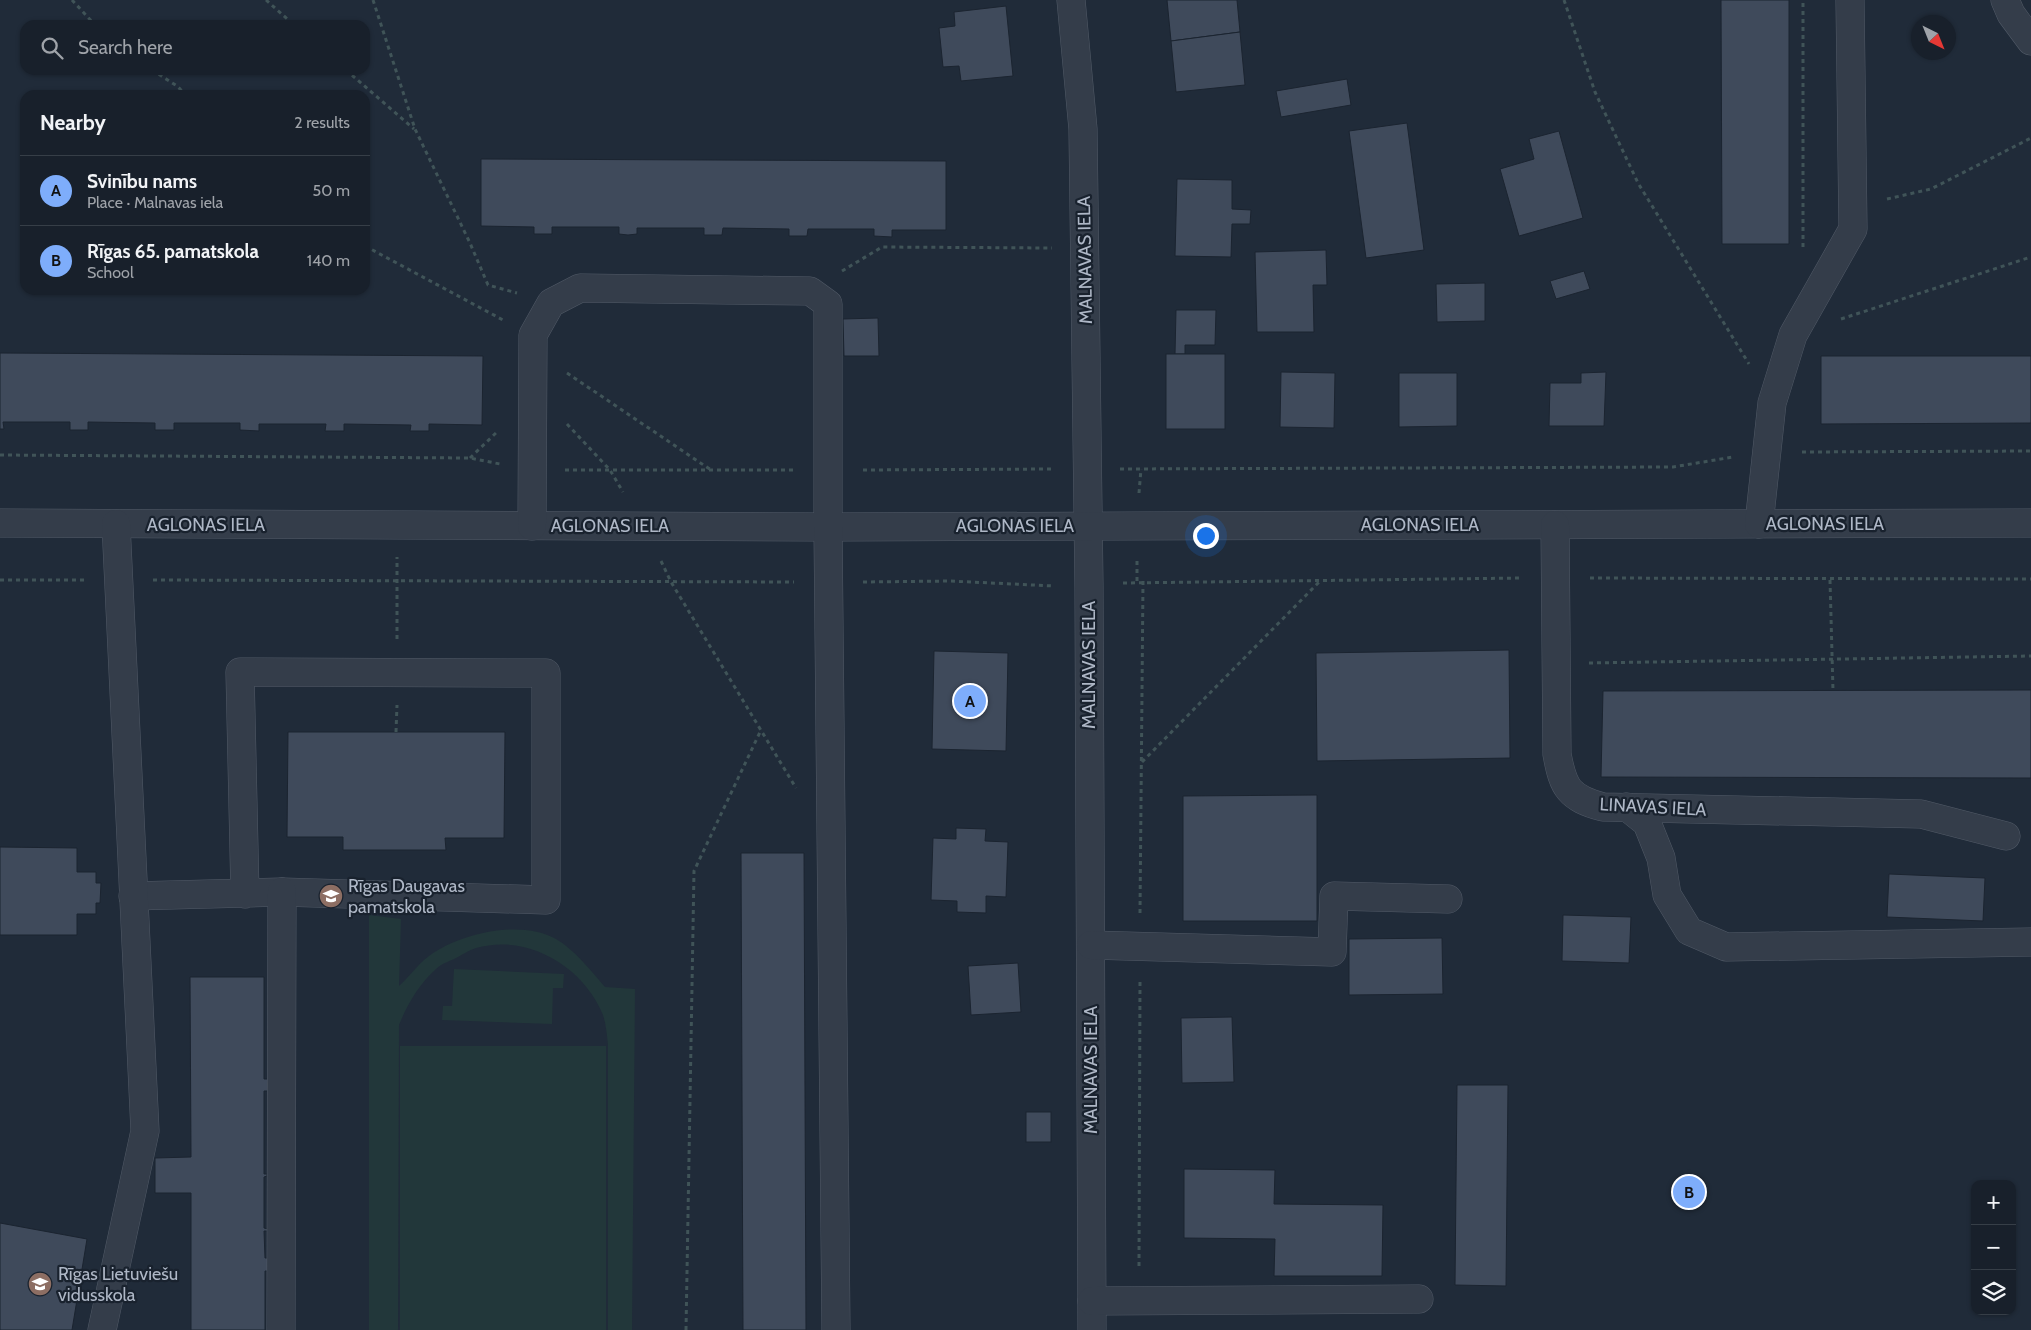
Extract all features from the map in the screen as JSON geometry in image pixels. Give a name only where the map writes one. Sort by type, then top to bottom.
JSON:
[{"type":"street","name":"MALNAVAS IELA","points":[[1071,0],[1084,129],[1089,587],[1092,1330]]},
{"type":"street","points":[[1759,524],[1765,452],[1772,403],[1793,335],[1853,230],[1850,0]]},
{"type":"street","points":[[2005,0],[2011,14],[2031,41]]},
{"type":"street","points":[[532,526],[533,343],[551,303],[580,288],[810,291],[828,304],[828,582],[836,1330]]},
{"type":"street","name":"AGLONAS IELA","points":[[0,523],[828,527],[2031,523]]},
{"type":"street","points":[[102,1330],[145,1131],[116,524]]},
{"type":"street","name":"LINAVAS IELA","points":[[1556,525],[1557,754],[1561,779],[1580,801],[1603,807],[1627,808],[1921,814],[2006,836]]},
{"type":"street","points":[[133,896],[245,894],[282,892],[546,900],[546,673],[240,672],[245,894]]},
{"type":"street","points":[[1627,808],[1648,823],[1660,858],[1667,895],[1689,931],[1726,948],[2031,942]]},
{"type":"street","points":[[281,1330],[282,892]]},
{"type":"street","points":[[1091,945],[1332,952],[1334,896],[1448,899]]},
{"type":"street","points":[[1092,1301],[1419,1299]]},
{"type":"path","points":[[72,0],[90,20]]},
{"type":"path","points":[[266,0],[288,20]]},
{"type":"path","points":[[373,0],[415,129],[488,284],[551,303]]},
{"type":"path","points":[[1564,0],[1595,92],[1638,183],[1772,403]]},
{"type":"path","points":[[1803,0],[1803,274],[1818,291]]},
{"type":"path","points":[[160,75],[181,90]]},
{"type":"path","points":[[352,75],[369,90]]},
{"type":"path","points":[[370,91],[415,129]]},
{"type":"path","points":[[1853,207],[1931,190],[2031,138]]},
{"type":"path","points":[[810,291],[882,247],[1084,248]]},
{"type":"path","points":[[370,249],[533,343],[712,470]]},
{"type":"path","points":[[1793,335],[2031,257]]},
{"type":"path","points":[[532,388],[610,470],[644,526],[671,582],[801,796]]},
{"type":"path","points":[[1087,469],[1673,467],[1765,452],[2031,451]]},
{"type":"path","points":[[397,526],[397,673]]},
{"type":"path","points":[[0,580],[950,582],[1089,587]]},
{"type":"path","points":[[1142,762],[1321,580]]},
{"type":"path","points":[[1830,580],[1833,691]]},
{"type":"path","points":[[1556,663],[2031,656]]},
{"type":"path","points":[[686,1330],[694,871],[761,730]]},
{"type":"green space","points":[[369,915],[401,919],[399,986],[425,959],[457,941],[491,931],[526,930],[542,933],[563,944],[576,955],[605,987],[635,989],[632,1330],[608,1330],[608,1045],[603,1015],[594,998],[582,982],[552,958],[534,950],[515,945],[496,945],[473,949],[438,967],[424,981],[414,995],[399,1025],[398,1330],[369,1330]]},
{"type":"green space","points":[[454,969],[564,974],[563,988],[553,988],[552,1024],[442,1020],[443,1006],[452,1006]]},
{"type":"green space","points":[[400,1046],[606,1046],[606,1330],[400,1330]]},
{"type":"building","points":[[1167,0],[1237,0],[1240,32],[1171,41]]},
{"type":"building","points":[[1721,0],[1789,0],[1789,244],[1722,244]]},
{"type":"building","points":[[1006,6],[1013,76],[961,81],[959,66],[943,67],[939,28],[955,26],[954,12]]},
{"type":"building","points":[[1240,32],[1245,85],[1176,92],[1171,41]]},
{"type":"building","points":[[1347,79],[1351,105],[1281,117],[1276,91]]},
{"type":"building","points":[[1407,123],[1424,250],[1366,258],[1349,131]]},
{"type":"building","points":[[1559,131],[1583,218],[1519,236],[1500,169],[1534,159],[1529,139]]},
{"type":"building","points":[[481,159],[946,161],[946,230],[892,230],[892,237],[874,236],[874,229],[808,229],[807,236],[789,236],[789,229],[723,228],[722,235],[704,235],[704,228],[637,228],[637,234],[628,235],[619,234],[619,227],[552,227],[552,234],[534,234],[534,227],[481,226]]},
{"type":"building","points":[[1177,179],[1232,180],[1232,209],[1251,210],[1250,224],[1232,224],[1231,257],[1175,256]]},
{"type":"building","points":[[1326,250],[1327,285],[1313,285],[1314,332],[1257,332],[1255,252]]},
{"type":"building","points":[[1584,271],[1590,289],[1556,299],[1550,281]]},
{"type":"building","points":[[1485,283],[1485,321],[1437,322],[1436,284]]},
{"type":"building","points":[[1176,310],[1216,310],[1215,345],[1185,345],[1185,354],[1175,354]]},
{"type":"building","points":[[878,318],[879,356],[844,356],[843,319]]},
{"type":"building","points":[[0,353],[483,356],[482,425],[429,424],[429,431],[410,431],[411,425],[344,424],[344,431],[325,431],[326,424],[259,424],[259,431],[240,430],[240,423],[174,423],[174,430],[155,430],[155,423],[88,422],[88,430],[70,430],[70,422],[3,422],[4,429],[0,429]]},
{"type":"building","points":[[1166,354],[1225,354],[1225,429],[1166,429]]},
{"type":"building","points":[[1821,356],[2031,356],[2031,423],[1821,424]]},
{"type":"building","points":[[1281,372],[1335,373],[1334,428],[1280,427]]},
{"type":"building","points":[[1606,372],[1604,426],[1549,426],[1550,383],[1581,383],[1581,373]]},
{"type":"building","points":[[1399,373],[1457,373],[1457,426],[1399,427]]},
{"type":"building","points":[[1509,650],[1510,758],[1317,761],[1316,653]]},
{"type":"building","points":[[934,651],[1008,653],[1006,751],[932,749]]},
{"type":"building","points":[[2031,690],[2031,778],[1601,777],[1603,691]]},
{"type":"building","points":[[288,732],[505,732],[504,838],[445,838],[446,850],[343,850],[343,837],[287,837]]},
{"type":"building","points":[[1317,795],[1317,921],[1183,921],[1183,796]]},
{"type":"building","points":[[956,828],[986,829],[985,841],[1008,842],[1006,897],[986,896],[986,913],[957,912],[957,901],[931,900],[933,838],[956,839]]},
{"type":"building","points":[[0,847],[77,848],[77,872],[96,872],[96,883],[101,883],[100,903],[96,903],[96,914],[77,914],[77,935],[0,935]]},
{"type":"building","points":[[741,853],[804,853],[806,1330],[743,1330]]},
{"type":"building","points":[[1889,874],[1985,878],[1983,921],[1887,917]]},
{"type":"building","points":[[1563,915],[1631,917],[1629,963],[1562,961]]},
{"type":"building","points":[[1442,938],[1443,994],[1349,995],[1349,939]]},
{"type":"building","points":[[1018,963],[1021,1012],[971,1015],[968,966]]},
{"type":"building","points":[[190,977],[264,977],[264,1079],[273,1079],[273,1091],[264,1091],[264,1174],[267,1174],[267,1176],[264,1177],[264,1228],[268,1229],[268,1231],[264,1231],[265,1258],[274,1258],[274,1271],[265,1271],[265,1330],[191,1330],[191,1193],[155,1193],[155,1158],[191,1157]]},
{"type":"building","points":[[1232,1017],[1234,1082],[1182,1083],[1181,1018]]},
{"type":"building","points":[[1457,1085],[1508,1085],[1506,1286],[1455,1285]]},
{"type":"building","points":[[1026,1112],[1051,1112],[1051,1142],[1026,1142]]},
{"type":"building","points":[[1184,1169],[1275,1170],[1274,1204],[1383,1205],[1382,1276],[1274,1276],[1275,1239],[1184,1238]]},
{"type":"building","name":"Rīgas Lietuviešu vidusskola","points":[[0,1223],[87,1239],[72,1330],[0,1330]]},
{"type":"place","name":"Svinību nams","points":[[970,701]]},
{"type":"place","name":"Rīgas Daugavas pamatskola","points":[[331,896]]},
{"type":"place","name":"Rīgas 65. pamatskola","points":[[1689,1192]]},
{"type":"place","name":"Rīgas Lietuviešu vidusskola","points":[[40,1284]]}]
